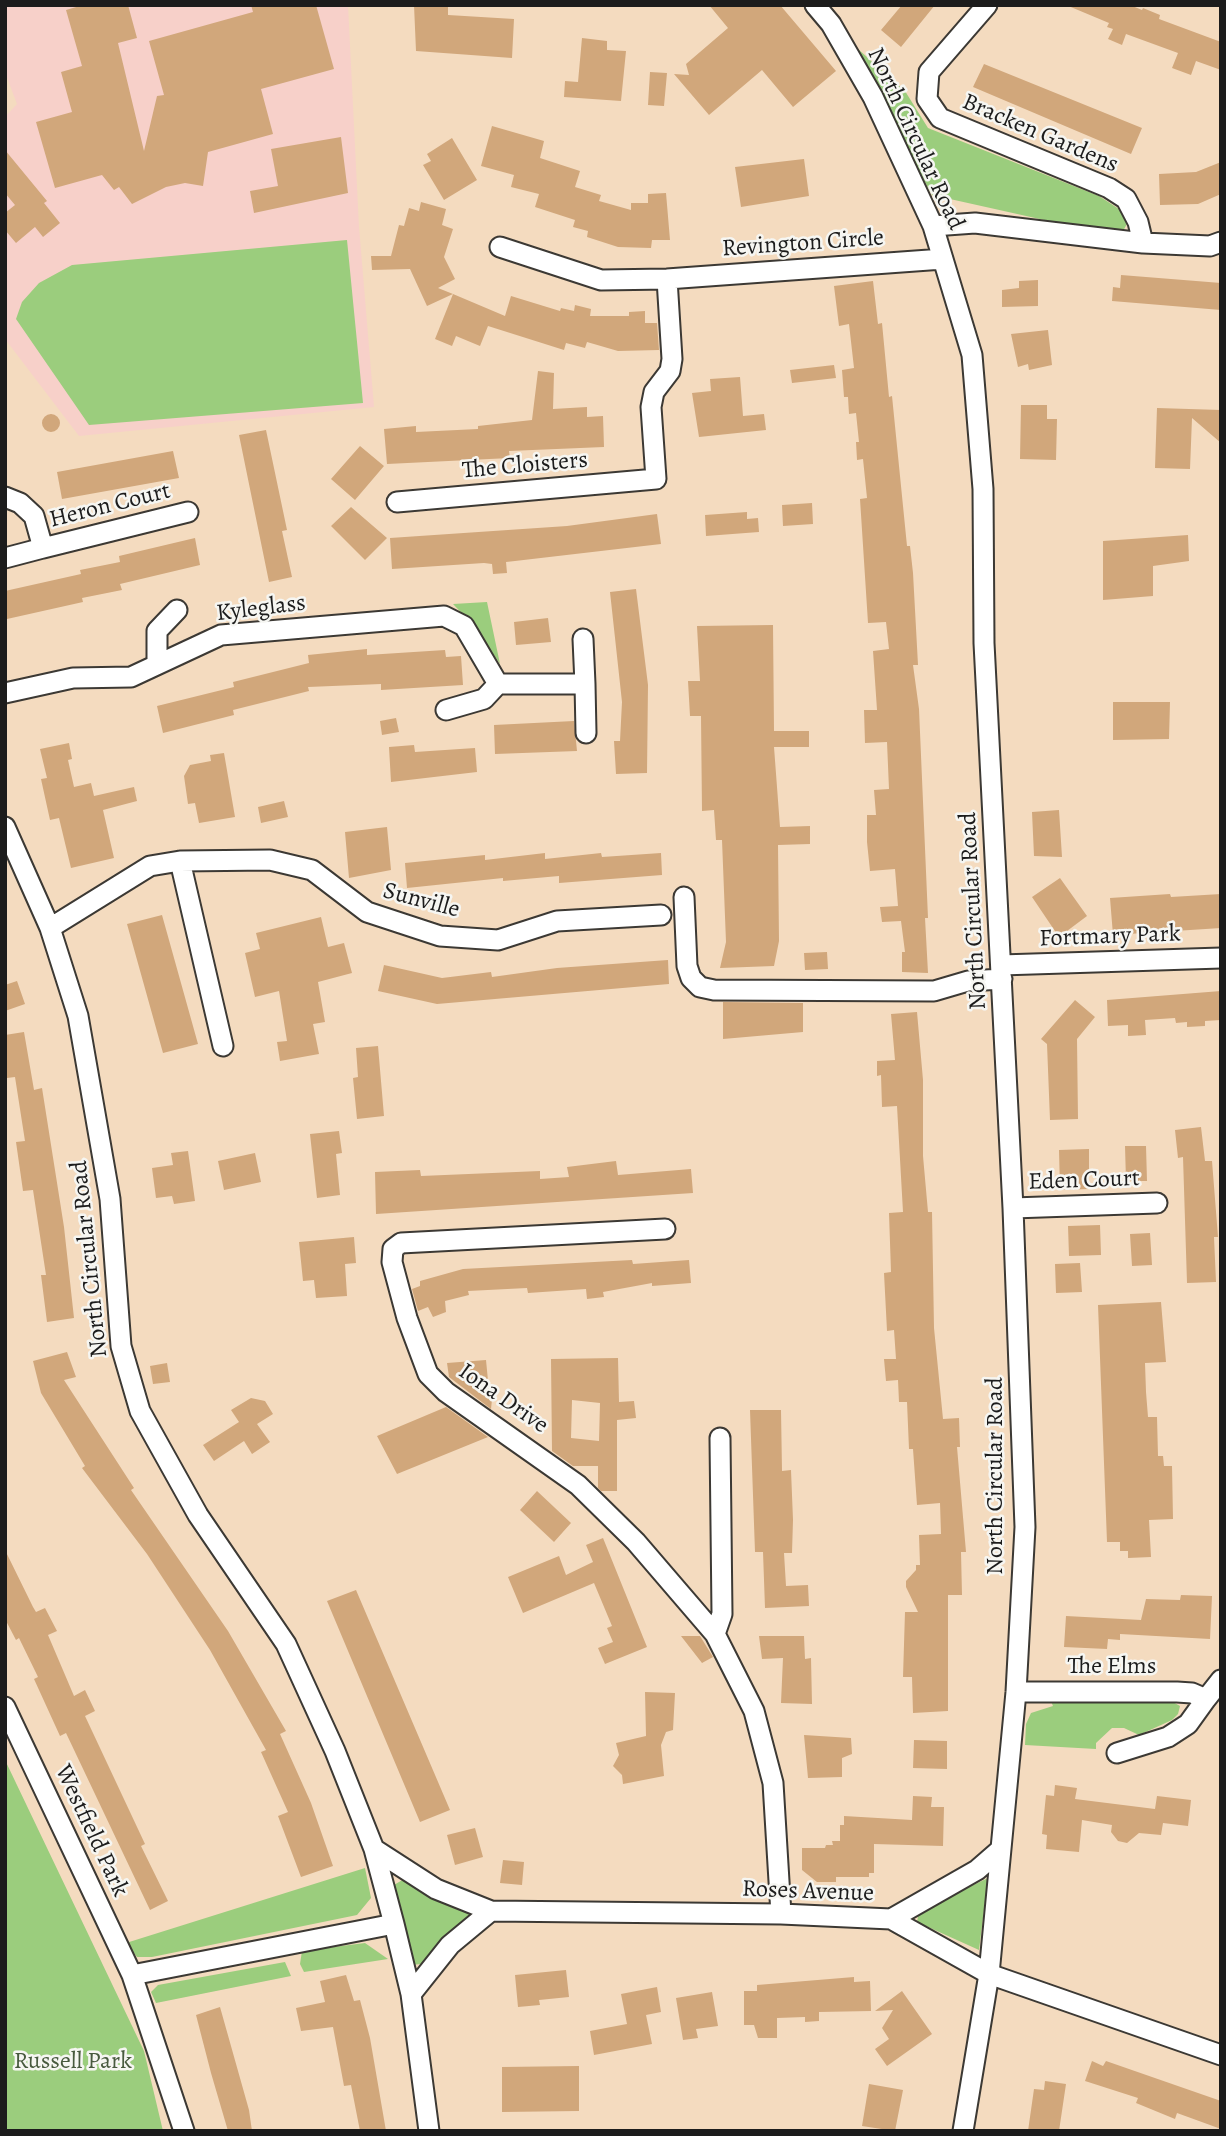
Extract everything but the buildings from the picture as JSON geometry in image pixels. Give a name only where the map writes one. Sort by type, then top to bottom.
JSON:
[{"type":"street","name":"North Circular Road","points":[[816,5],[831,24],[873,97],[933,226],[972,355],[983,489],[984,643],[1013,1208],[1025,1527],[1016,1692],[989,1974],[963,2131]]},
{"type":"street","name":"Bracken Gardens","points":[[987,5],[929,72],[927,99],[940,118],[1109,188],[1126,199],[1138,222],[1143,243]]},
{"type":"street","points":[[933,226],[975,223],[1143,243],[1210,246],[1221,242]]},
{"type":"street","name":"Revington Circle","points":[[500,247],[601,280],[667,279],[943,259]]},
{"type":"street","name":"The Cloisters","points":[[397,502],[656,479],[652,407],[654,392],[670,371],[672,359],[667,279]]},
{"type":"street","name":"Heron Court","points":[[5,497],[20,503],[34,516],[43,548]]},
{"type":"street","name":"Heron Court","points":[[5,558],[188,512]]},
{"type":"street","points":[[157,664],[156,631],[177,610]]},
{"type":"street","name":"Kyleglass","points":[[5,693],[73,678],[131,677],[221,635],[444,616],[464,626],[498,684]]},
{"type":"street","points":[[583,639],[586,733]]},
{"type":"street","points":[[446,710],[484,699],[498,684],[585,684]]},
{"type":"street","name":"North Circular Road","points":[[5,827],[50,928],[78,1016],[110,1199],[121,1346],[140,1412],[198,1515],[286,1644],[335,1751],[374,1849],[394,1924],[411,1994],[429,2131]]},
{"type":"street","name":"Sunville","points":[[50,928],[150,866],[180,861],[270,860],[313,870],[368,912],[440,936],[498,940],[556,921],[661,915]]},
{"type":"street","points":[[180,861],[223,1046]]},
{"type":"street","name":"Fortmary Park","points":[[684,897],[687,966],[691,978],[700,987],[715,990],[934,991],[1002,972],[1221,958]]},
{"type":"street","name":"Eden Court","points":[[1013,1208],[1157,1203]]},
{"type":"street","name":"Iona Drive","points":[[665,1229],[401,1243],[393,1249],[392,1262],[407,1318],[428,1374],[446,1392],[578,1485],[636,1542],[715,1634],[754,1712],[773,1783],[781,1914]]},
{"type":"street","points":[[715,1634],[722,1614],[720,1438]]},
{"type":"street","points":[[1117,1753],[1168,1737],[1188,1724],[1221,1680]]},
{"type":"street","name":"The Elms","points":[[1016,1692],[1177,1692],[1192,1693],[1206,1699]]},
{"type":"street","name":"Westfield Park","points":[[5,1707],[132,1975],[184,2131]]},
{"type":"street","points":[[374,1849],[436,1889],[491,1911],[450,1945],[411,1994]]},
{"type":"street","points":[[891,1919],[977,1870],[1000,1850]]},
{"type":"street","name":"Roses Avenue","points":[[491,1911],[781,1914],[891,1919],[989,1974],[1221,2055]]},
{"type":"street","points":[[132,1975],[394,1924]]},
{"type":"shaded area","points":[[5,5],[348,5],[359,227],[374,407],[79,436],[5,339],[5,117],[17,104],[5,72]]},
{"type":"green space","points":[[849,41],[905,91],[928,128],[1099,196],[1122,211],[1128,222],[1122,233],[1107,234],[932,195]]},
{"type":"green space","points":[[347,240],[363,403],[89,425],[16,319],[22,302],[39,283],[72,265]]},
{"type":"green space","points":[[487,602],[500,664],[476,628],[453,604]]},
{"type":"green space","points":[[1050,1699],[1171,1701],[1180,1706],[1178,1714],[1172,1720],[1139,1735],[1124,1728],[1112,1728],[1096,1743],[1096,1749],[1025,1745],[1026,1724],[1031,1713],[1053,1706]]},
{"type":"green space","name":"Russell Park","points":[[5,1760],[144,2051],[163,2131],[5,2131]]},
{"type":"green space","points":[[365,1868],[371,1898],[357,1915],[152,1957],[137,1957],[126,1943]]},
{"type":"green space","points":[[988,1878],[979,1950],[917,1922],[919,1911]]},
{"type":"green space","points":[[404,1879],[475,1916],[421,1964],[411,1965],[394,1885]]},
{"type":"green space","points":[[365,1943],[388,1959],[304,1972],[300,1964],[302,1951]]},
{"type":"green space","points":[[285,1962],[291,1976],[156,2003],[151,1992],[158,1985]]}]
